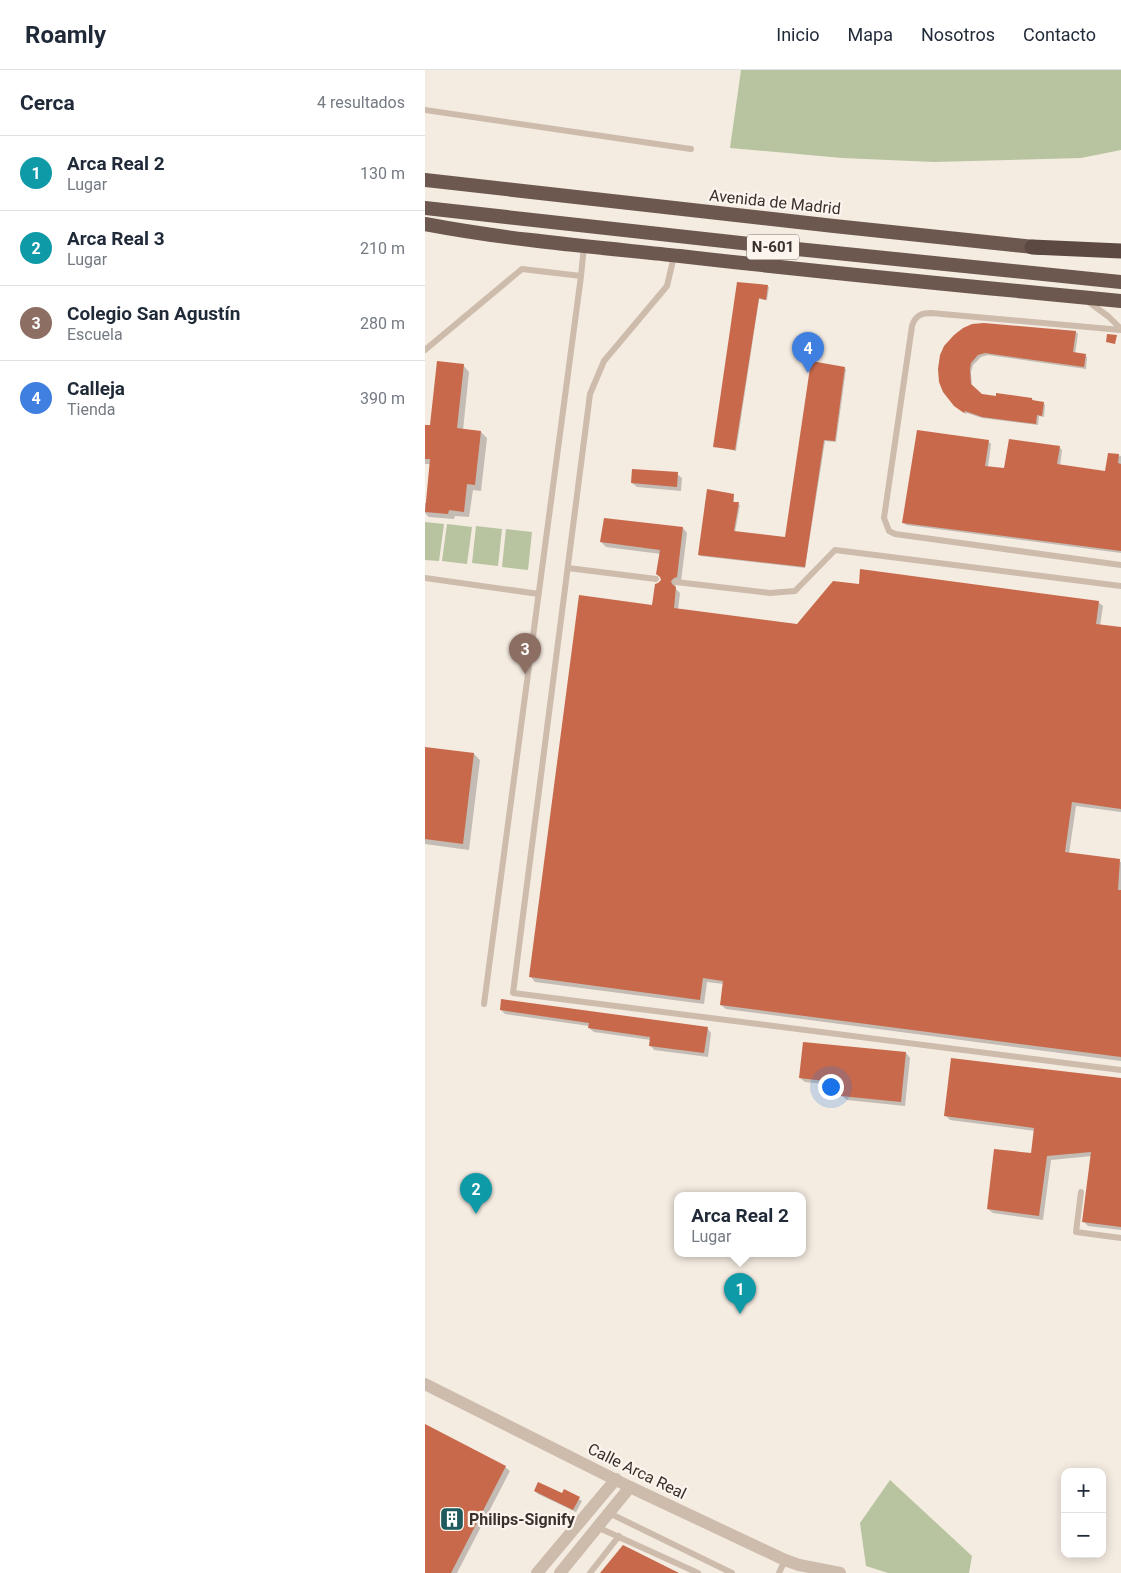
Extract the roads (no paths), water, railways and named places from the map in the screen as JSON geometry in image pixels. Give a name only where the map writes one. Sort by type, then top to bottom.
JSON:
[{"type":"highway","name":"Avenida de Madrid","points":[[425,180],[1121,256]]},
{"type":"highway","name":"N-601","points":[[425,208],[777,248],[1121,282]]},
{"type":"highway","points":[[425,224],[498,236],[674,256],[900,281],[1121,301]]},
{"type":"highway","points":[[1032,247],[1121,252]]},
{"type":"street","name":"Calle Arca Real","points":[[425,1384],[630,1487],[785,1560],[799,1565],[840,1573]]},
{"type":"street","points":[[537,1573],[616,1479]]},
{"type":"street","points":[[559,1573],[630,1487]]},
{"type":"lane","points":[[425,110],[691,149]]},
{"type":"lane","points":[[483,1004],[584,246]]},
{"type":"lane","points":[[674,256],[667,286],[646,313],[603,361],[590,394],[513,993],[1121,1070]]},
{"type":"lane","points":[[425,350],[522,269],[581,276]]},
{"type":"lane","points":[[1083,298],[1109,317],[1121,329]]},
{"type":"lane","points":[[1121,329],[931,313],[918,315],[913,320],[884,518],[889,531],[895,534],[1121,565]]},
{"type":"lane","points":[[425,343],[433,344]]},
{"type":"lane","points":[[677,582],[770,593],[795,592],[835,550],[1121,586]]},
{"type":"lane","points":[[568,568],[655,579]]},
{"type":"lane","points":[[425,578],[539,594]]},
{"type":"lane","points":[[1081,1192],[1076,1232],[1121,1238]]},
{"type":"lane","points":[[609,1513],[732,1573]]},
{"type":"lane","points":[[597,1527],[698,1573]]},
{"type":"lane","points":[[590,1573],[619,1536]]},
{"type":"lane","points":[[779,1573],[785,1560]]},
{"type":"place","name":"Calleja","points":[[808,373]]},
{"type":"place","name":"Colegio San Agustín","points":[[525,674]]},
{"type":"place","name":"Arca Real 3","points":[[476,1214]]},
{"type":"place","name":"Arca Real 2","points":[[740,1314]]},
{"type":"place","name":"Philips-Signify","points":[[452,1519]]}]
